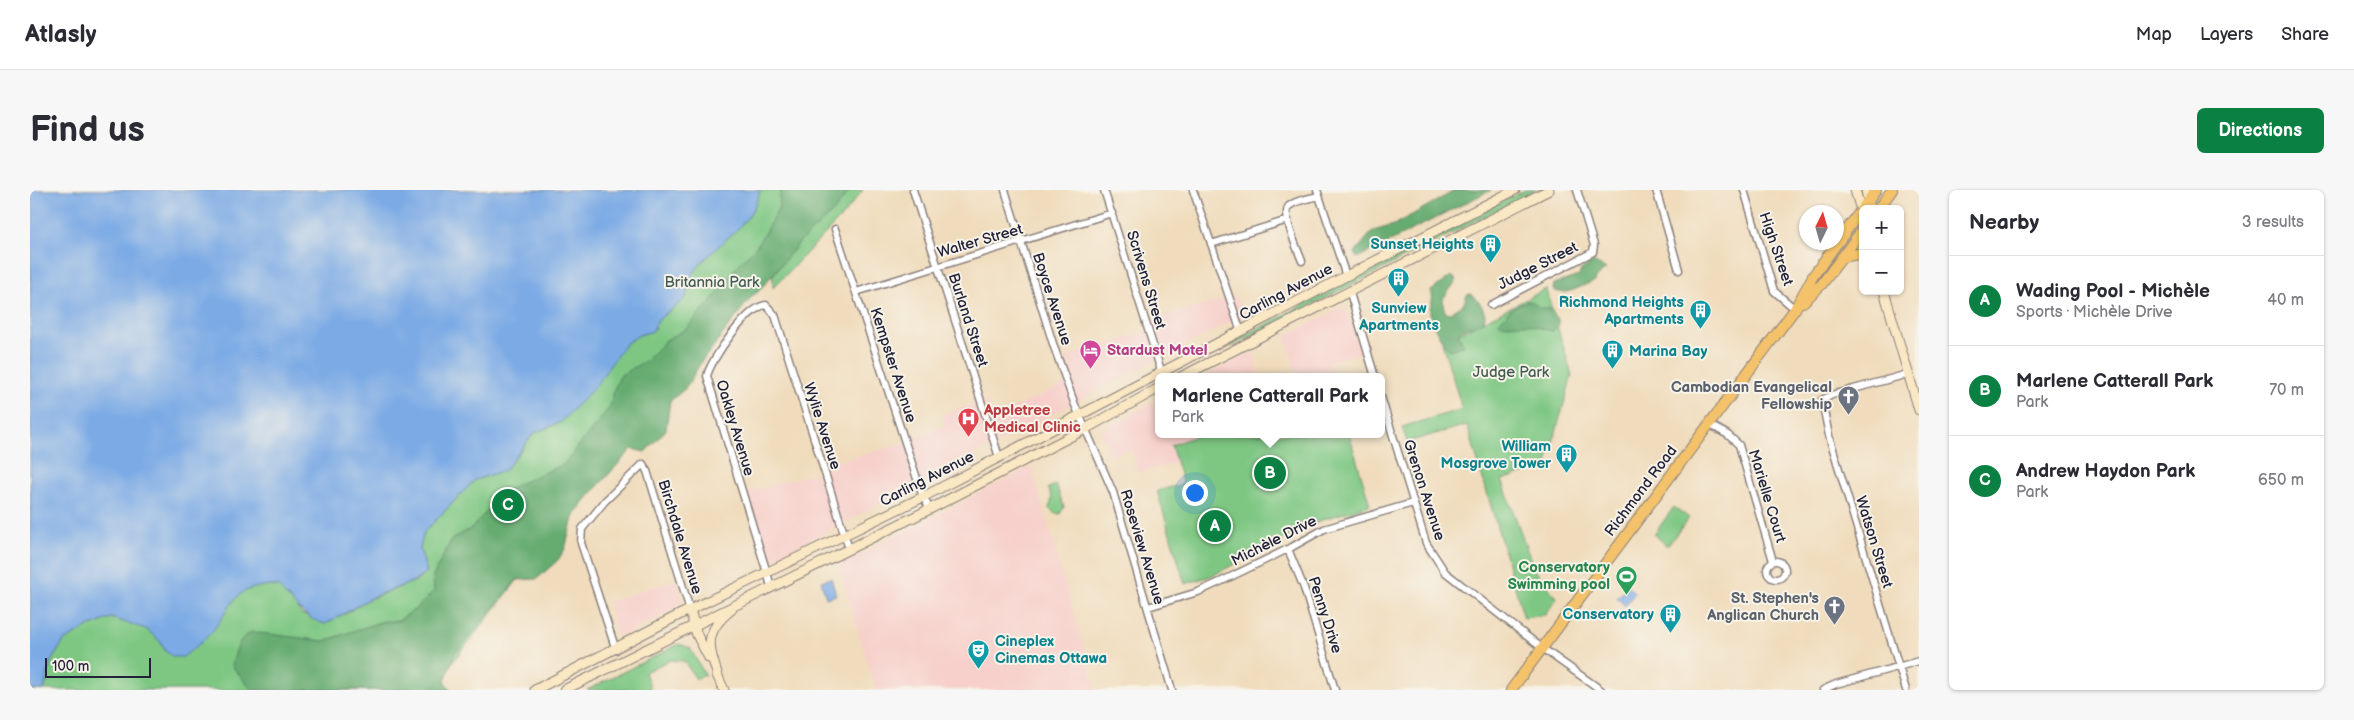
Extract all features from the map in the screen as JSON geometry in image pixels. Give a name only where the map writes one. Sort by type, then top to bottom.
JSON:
[{"type":"main road","name":"Carling Avenue","points":[[1166,373],[1346,276],[1515,190]]},
{"type":"main road","name":"Carling Avenue","points":[[1189,373],[1350,293],[1549,190]]},
{"type":"main road","points":[[1855,190],[1866,205]]},
{"type":"main road","name":"Richmond Road","points":[[1866,205],[1876,190]]},
{"type":"main road","points":[[1881,205],[1892,190]]},
{"type":"main road","name":"Richmond Road","points":[[1511,690],[1795,309],[1813,276],[1859,214]]},
{"type":"main road","name":"Richmond Road","points":[[1795,309],[1822,284],[1859,234]]},
{"type":"main road","points":[[1842,257],[1859,254]]},
{"type":"main road","points":[[1885,295],[1896,326]]},
{"type":"main road","points":[[1891,295],[1896,326],[1919,410]]},
{"type":"main road","name":"Carling Avenue","points":[[535,690],[616,650],[690,610],[923,497],[1080,415],[1155,378]]},
{"type":"main road","name":"Carling Avenue","points":[[564,690],[746,598],[930,509],[1087,428],[1155,390]]},
{"type":"main road","points":[[719,680],[711,653],[711,632],[721,617],[746,598]]},
{"type":"main road","points":[[690,610],[693,625],[724,690]]},
{"type":"main road","points":[[577,669],[581,682]]},
{"type":"street","name":"Burland Street","points":[[913,190],[999,457]]},
{"type":"street","name":"Boyce Avenue","points":[[1005,190],[1054,347],[1080,415]]},
{"type":"street","name":"Scrivens Street","points":[[1104,190],[1161,373]]},
{"type":"street","points":[[1193,190],[1241,332]]},
{"type":"street","name":"Judge Street","points":[[1491,304],[1593,252],[1594,245],[1577,190]]},
{"type":"street","points":[[1656,190],[1679,270]]},
{"type":"street","name":"High Street","points":[[1744,190],[1774,291],[1795,309]]},
{"type":"street","points":[[1302,261],[1286,210],[1290,206],[1318,193],[1346,276]]},
{"type":"street","name":"Walter Street","points":[[856,292],[1112,213]]},
{"type":"street","points":[[1210,244],[1288,220]]},
{"type":"street","name":"Kempster Avenue","points":[[835,229],[923,497],[930,509]]},
{"type":"street","points":[[1350,293],[1374,373]]},
{"type":"street","name":"Oakley Avenue","points":[[771,586],[707,376],[713,359],[748,315],[761,306],[766,305],[772,310]]},
{"type":"street","name":"Wylie Avenue","points":[[772,310],[849,549]]},
{"type":"street","name":"Watson Street","points":[[1906,690],[1829,436],[1822,400],[1832,395],[1908,374]]},
{"type":"street","name":"Grenon Avenue","points":[[1385,410],[1427,546],[1445,572],[1542,648],[1601,690]]},
{"type":"street","name":"Roseview Avenue","points":[[1080,415],[1113,492],[1172,690]]},
{"type":"street","name":"Marielle Court","points":[[1709,424],[1728,434],[1739,445],[1773,561]]},
{"type":"street","name":"Birchdale Avenue","points":[[616,650],[581,543],[582,530],[605,501],[642,464],[647,471],[690,610]]},
{"type":"street","name":"Michèle Drive","points":[[1148,607],[1198,592],[1288,549],[1324,528],[1413,503]]},
{"type":"street","name":"Penny Drive","points":[[1288,549],[1304,588],[1335,690]]},
{"type":"street","points":[[1824,690],[1836,684],[1919,661]]},
{"type":"shaded area","points":[[1236,296],[1245,314],[771,561],[747,492],[828,470],[826,465],[910,442],[911,438],[945,426],[942,414],[987,401],[993,417],[1074,380],[1066,357],[1152,330],[1149,321]]},
{"type":"shaded area","points":[[1341,308],[1346,309],[1362,353],[1328,362],[1331,373],[1296,373],[1285,336]]},
{"type":"shaded area","points":[[1253,351],[1259,373],[1211,373]]},
{"type":"shaded area","points":[[1155,401],[1155,438],[1191,438],[1172,445],[1177,462],[1138,473],[1131,449],[1110,456],[1100,431]]},
{"type":"shaded area","points":[[1031,466],[1096,690],[876,690],[838,565]]},
{"type":"shaded area","points":[[675,580],[678,584],[682,605],[622,636],[616,634],[608,602]]},
{"type":"green space","name":"Britannia Park","points":[[760,190],[808,190],[510,590],[446,670],[409,690],[30,690],[30,688],[45,687],[51,661],[64,641],[88,627],[111,618],[147,629],[159,640],[166,652],[209,635],[229,605],[240,594],[255,586],[277,586],[295,603],[302,615],[345,614],[367,600],[418,580],[427,572],[420,549],[424,532],[475,480],[505,470],[534,433],[561,422],[625,344],[639,335],[653,331],[658,320],[684,299],[691,277],[701,264],[749,215],[756,203]]},
{"type":"green space","points":[[781,190],[850,190],[833,212],[800,242],[758,292],[752,296],[700,364],[686,388],[670,401],[666,430],[645,452],[632,449],[589,496],[573,518],[565,549],[558,560],[537,579],[517,580],[455,653],[445,681],[450,690],[252,690],[232,666],[240,642],[252,632],[324,641],[383,621],[398,621],[418,607],[434,591],[433,576],[452,539],[472,528],[501,495],[514,486],[564,464],[610,407],[615,387],[621,375],[645,361],[666,340],[686,329],[725,285],[736,267],[756,247],[778,210]]},
{"type":"green space","points":[[840,190],[863,190],[844,214],[773,288],[773,275]]},
{"type":"green space","points":[[1456,190],[1491,190],[1357,258],[1355,252],[1373,231],[1394,225]]},
{"type":"green space","points":[[1525,190],[1536,190],[1229,346],[1247,334]]},
{"type":"green space","points":[[1593,262],[1606,269],[1597,276],[1595,281],[1574,290],[1558,292],[1553,290],[1554,284],[1579,276],[1581,270]]},
{"type":"green space","points":[[1451,276],[1457,280],[1442,300],[1445,312],[1450,313],[1463,305],[1467,295],[1470,294],[1476,298],[1484,310],[1485,318],[1480,323],[1463,329],[1458,334],[1464,345],[1450,350],[1437,332],[1430,310],[1431,291]]},
{"type":"green space","name":"Judge Park","points":[[1546,289],[1572,375],[1546,467],[1502,480],[1534,569],[1557,598],[1545,615],[1524,618],[1467,425],[1407,442],[1402,427],[1462,409],[1442,342]]},
{"type":"green space","points":[[1527,301],[1533,302],[1539,308],[1549,308],[1558,319],[1559,325],[1553,331],[1528,324],[1505,325],[1499,323],[1512,308]]},
{"type":"green space","points":[[1191,438],[1350,438],[1370,505],[1324,519],[1211,576],[1185,584],[1157,491],[1183,484],[1171,445]]},
{"type":"green space","points":[[1056,485],[1064,507],[1060,514],[1055,514],[1049,508],[1052,499],[1048,488]]},
{"type":"green space","points":[[1674,507],[1689,518],[1667,546],[1654,534]]},
{"type":"green space","points":[[679,644],[690,648],[705,675],[696,679],[684,661],[670,660],[645,672],[651,690],[587,690]]},
{"type":"water","points":[[30,190],[760,190],[756,203],[749,215],[701,264],[691,277],[684,299],[658,320],[653,331],[639,335],[625,344],[595,387],[561,422],[534,433],[505,470],[475,480],[424,532],[420,549],[427,572],[420,577],[406,585],[374,596],[325,624],[304,614],[277,586],[250,589],[235,599],[210,634],[183,657],[174,657],[166,652],[159,640],[146,629],[111,618],[88,627],[64,641],[51,661],[44,690],[30,690]]},
{"type":"water","points":[[1220,515],[1225,532],[1210,536],[1204,520]]},
{"type":"water","points":[[831,578],[836,595],[826,598],[821,581]]},
{"type":"water","name":"Conservatory Swimming pool","points":[[1628,586],[1635,593],[1625,606],[1617,598]]},
{"type":"place","name":"Sunset Heights","points":[[1490,263]]},
{"type":"place","name":"Sunview Apartments","points":[[1399,298]]},
{"type":"place","name":"Richmond Heights Apartments","points":[[1700,330]]},
{"type":"place","name":"Stardust Motel","points":[[1091,369]]},
{"type":"place","name":"Marina Bay","points":[[1613,370]]},
{"type":"place","name":"Cambodian Evangelical Fellowship","points":[[1848,415]]},
{"type":"place","name":"Appletree Medical Clinic","points":[[968,438]]},
{"type":"place","name":"Marlene Catterall Park","points":[[1270,473]]},
{"type":"place","name":"William Mosgrove Tower","points":[[1567,474]]},
{"type":"place","name":"Andrew Haydon Park","points":[[508,505]]},
{"type":"place","name":"Wading Pool - Michèle","points":[[1215,526]]},
{"type":"place","name":"Conservatory Swimming pool","points":[[1626,595]]},
{"type":"place","name":"St. Stephen's Anglican Church","points":[[1835,626]]},
{"type":"place","name":"Conservatory","points":[[1670,633]]},
{"type":"place","name":"Cineplex Cinemas Ottawa","points":[[979,669]]}]
